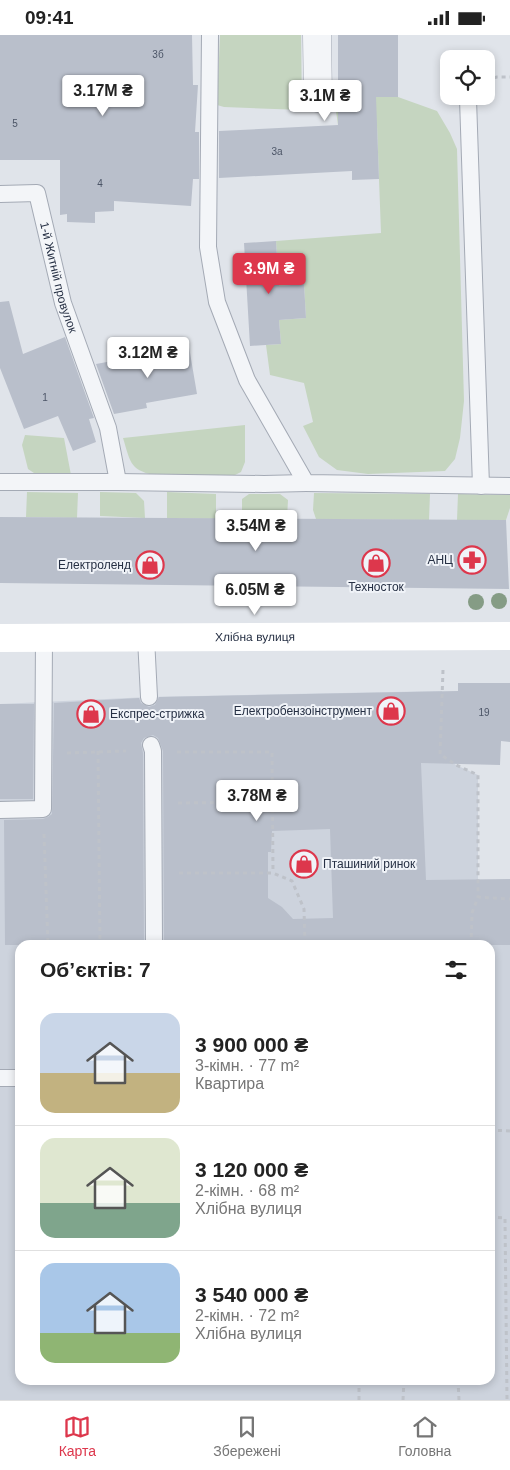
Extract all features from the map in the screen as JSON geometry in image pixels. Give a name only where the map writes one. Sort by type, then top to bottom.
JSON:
[{"type":"street","points":[[317,35],[318,98]]},
{"type":"street","name":"Хлібна вулиця","points":[[0,639],[510,636]]},
{"type":"lane","points":[[210,35],[208,247],[217,302],[247,380],[306,483]]},
{"type":"lane","points":[[468,105],[481,486]]},
{"type":"lane","name":"1-й Житній провулок","points":[[0,194],[37,193],[63,303],[108,428],[118,481]]},
{"type":"lane","points":[[0,482],[118,481],[510,486]]},
{"type":"lane","points":[[0,810],[43,809],[44,638]]},
{"type":"lane","points":[[146,638],[149,697]]},
{"type":"lane","points":[[152,748],[154,940]]},
{"type":"lane","points":[[0,1078],[15,1078]]},
{"type":"path","points":[[495,78],[510,77]]},
{"type":"path","points":[[443,670],[440,754],[456,765],[478,775],[478,897],[472,913],[471,940]]},
{"type":"path","points":[[44,755],[152,748],[272,752],[273,873]]},
{"type":"path","points":[[98,751],[100,940]]},
{"type":"path","points":[[152,803],[273,802]]},
{"type":"path","points":[[43,809],[48,940]]},
{"type":"path","points":[[153,873],[273,873],[292,881],[304,909],[305,940]]},
{"type":"path","points":[[478,897],[510,899]]},
{"type":"path","points":[[495,1130],[510,1131]]},
{"type":"path","points":[[495,1218],[506,1219],[507,1400]]},
{"type":"path","points":[[359,1385],[359,1400]]},
{"type":"path","points":[[403,1400],[404,1385]]},
{"type":"path","points":[[458,1385],[459,1400]]},
{"type":"shaded area","points":[[442,691],[440,754],[456,765],[478,775],[478,897],[510,899],[510,1400],[0,1400],[0,704],[149,697]]},
{"type":"green space","points":[[220,35],[301,35],[302,110],[224,107],[217,105]]},
{"type":"green space","points":[[338,97],[398,97],[437,111],[457,149],[464,401],[460,438],[455,459],[445,471],[368,474],[337,470],[319,457],[303,426],[313,422],[304,383],[270,375],[266,345],[281,344],[279,320],[306,318],[304,284],[279,286],[276,241],[381,233],[377,125],[338,125],[336,111]]},
{"type":"green space","points":[[245,425],[245,462],[241,472],[233,476],[154,475],[146,473],[135,467],[132,463],[123,438]]},
{"type":"green space","points":[[25,435],[64,438],[71,475],[37,475],[28,469],[22,445]]},
{"type":"green space","points":[[27,492],[78,493],[77,518],[26,517]]},
{"type":"green space","points":[[100,492],[136,493],[144,501],[145,518],[100,516]]},
{"type":"green space","points":[[167,492],[216,494],[216,519],[167,518]]},
{"type":"green space","points":[[314,493],[430,494],[429,520],[316,519],[313,510]]},
{"type":"green space","points":[[249,494],[280,494],[288,500],[287,519],[242,519],[242,499]]},
{"type":"green space","points":[[458,494],[510,495],[510,508],[506,520],[457,520]]},
{"type":"building","points":[[0,35],[192,35],[193,85],[198,85],[195,132],[199,132],[199,179],[193,179],[191,206],[114,201],[114,211],[95,212],[95,223],[67,222],[67,214],[60,215],[60,160],[0,160]]},
{"type":"building","points":[[338,35],[398,35],[398,97],[376,97],[379,179],[352,180],[352,171],[219,178],[219,131],[338,125]]},
{"type":"building","points":[[276,241],[279,286],[304,284],[306,318],[279,320],[281,344],[250,346],[244,243]]},
{"type":"building","points":[[9,301],[23,354],[65,337],[94,418],[89,419],[96,442],[73,451],[58,416],[24,429],[0,368],[0,302]]},
{"type":"building","points":[[189,347],[197,394],[146,403],[147,408],[114,414],[96,364]]},
{"type":"building","points":[[0,517],[506,520],[509,589],[0,583]]},
{"type":"building","points":[[458,683],[510,683],[510,742],[501,741],[500,765],[421,763],[426,880],[510,879],[510,945],[495,945],[495,940],[164,940],[163,751],[158,738],[153,735],[144,738],[141,743],[143,753],[144,940],[15,940],[15,945],[5,945],[4,820],[43,819],[52,814],[54,703],[139,698],[141,703],[149,707],[155,705],[159,697],[458,691]],"holes":[[[330,829],[333,918],[293,919],[282,907],[268,898],[268,852],[271,852],[272,831]]]},
{"type":"building","points":[[0,704],[34,704],[33,799],[0,799]]},
{"type":"place","name":"АНЦ","points":[[472,560]]},
{"type":"place","name":"Техносток","points":[[376,563]]},
{"type":"place","name":"Електроленд","points":[[150,565]]},
{"type":"place","name":"Електробензоінструмент","points":[[391,711]]},
{"type":"place","name":"Експрес-стрижка","points":[[91,714]]},
{"type":"place","name":"Пташиний ринок","points":[[304,864]]}]
